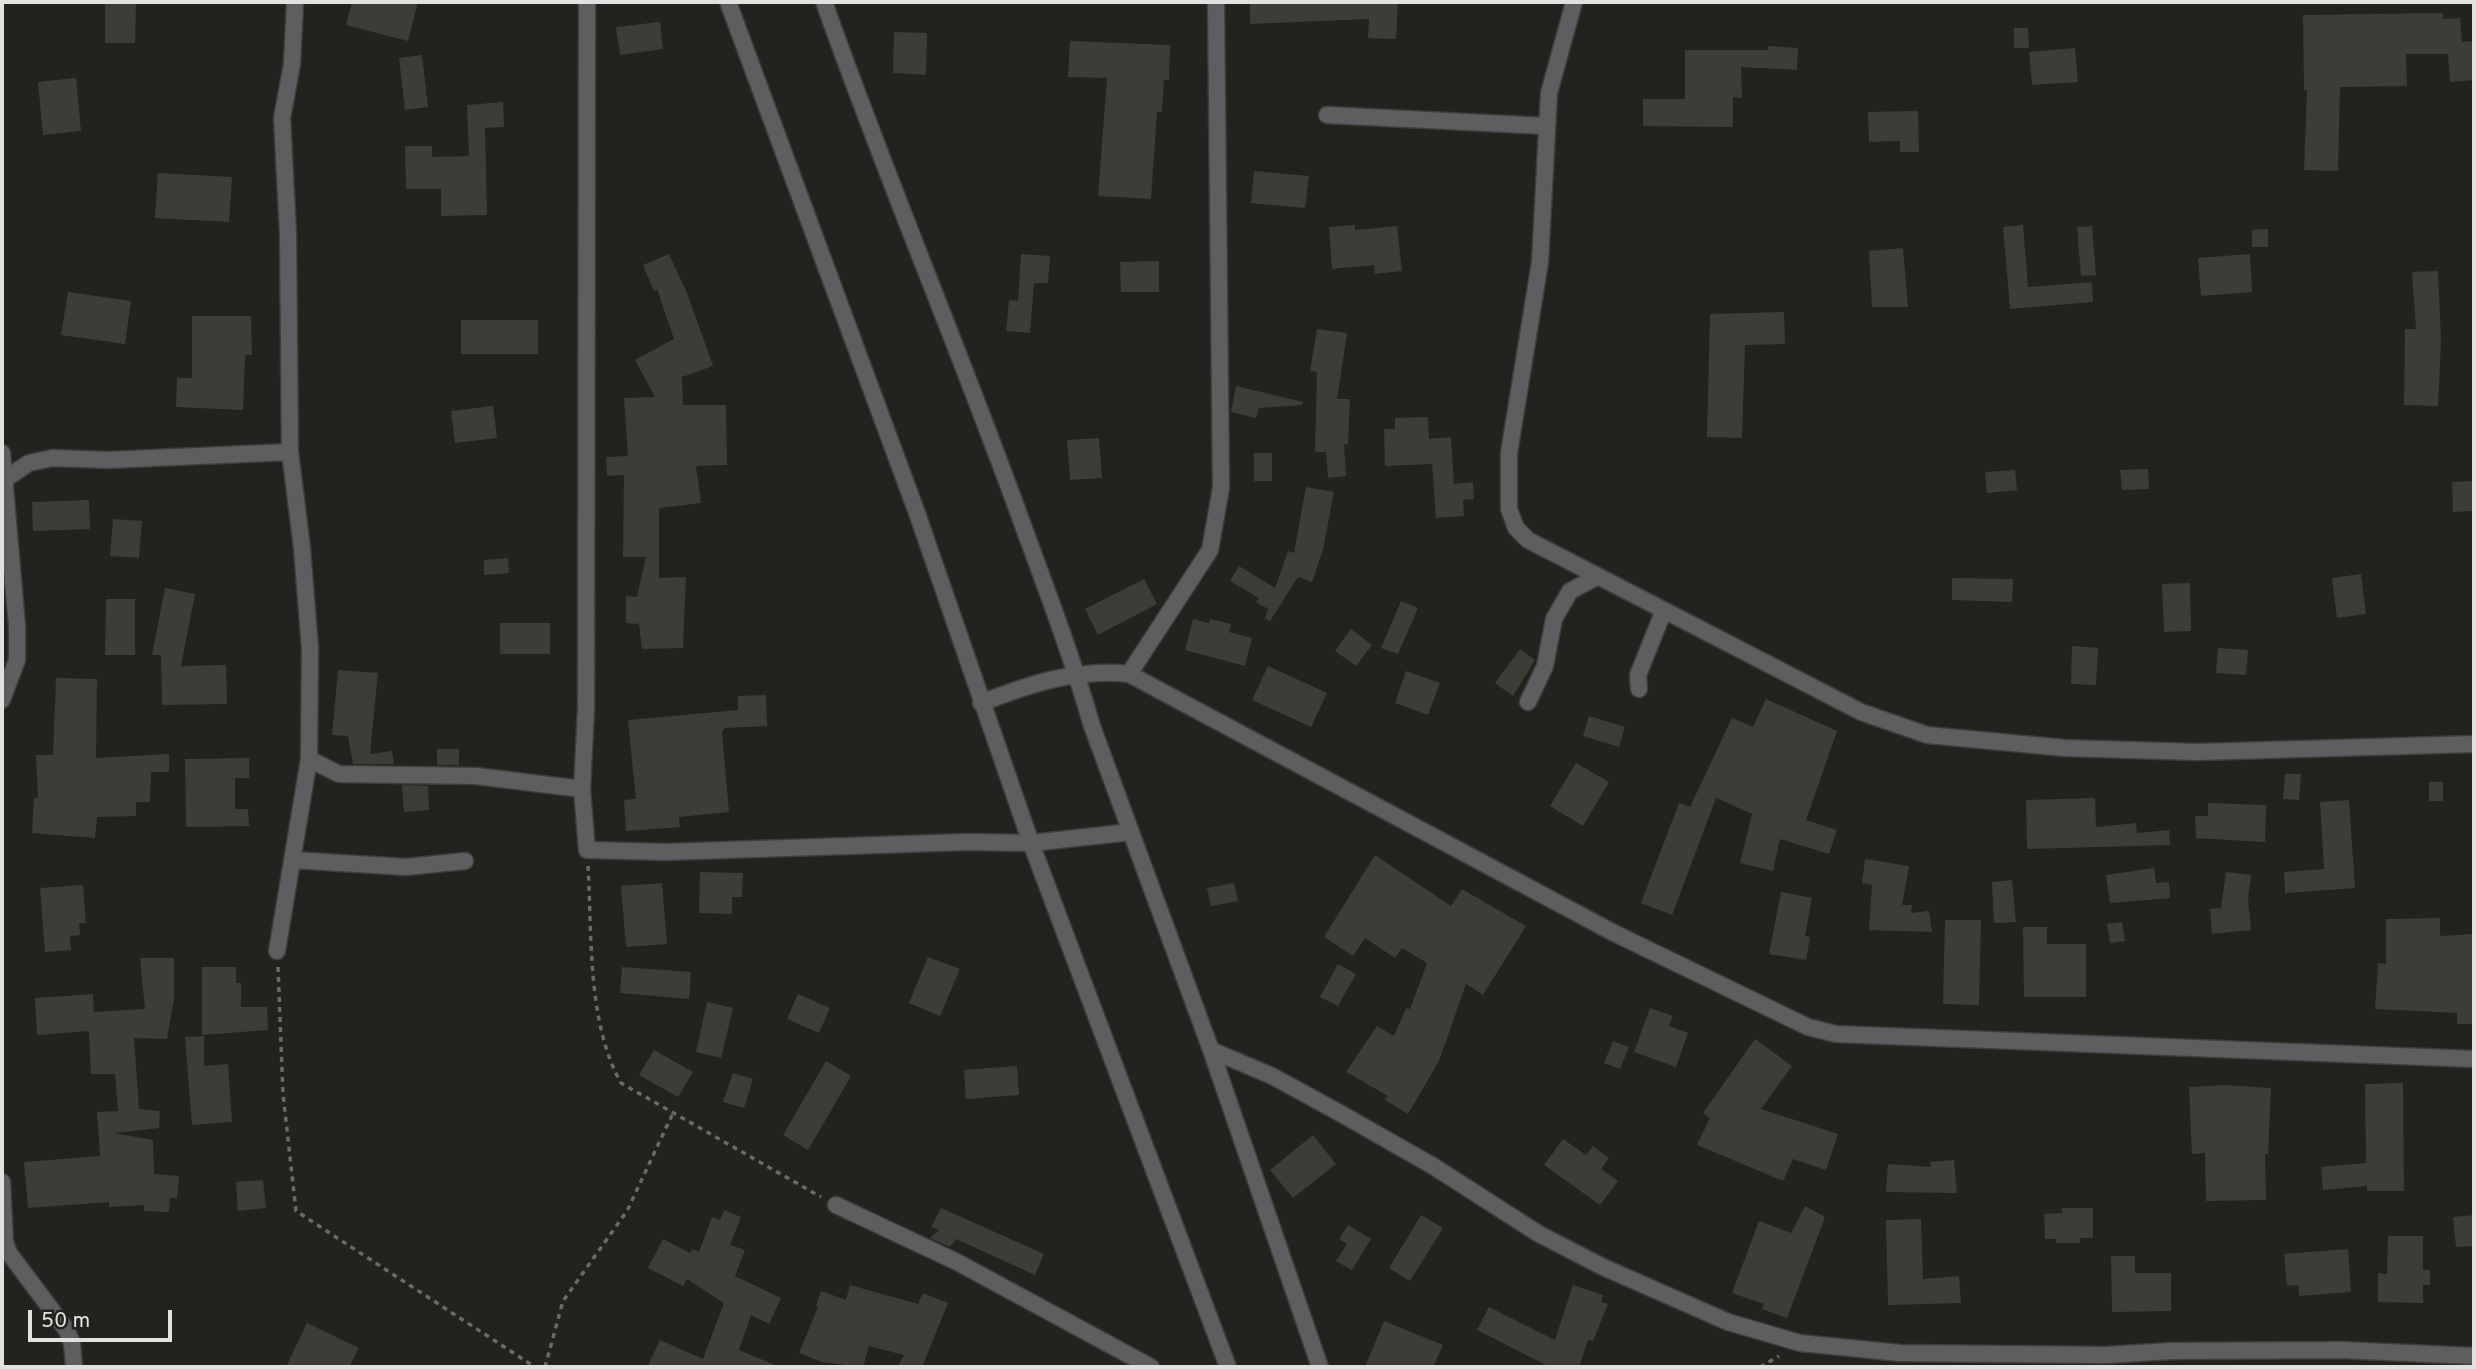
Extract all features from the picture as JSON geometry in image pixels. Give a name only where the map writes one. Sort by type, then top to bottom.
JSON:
[{"type":"street","points":[[277,951],[309,759],[310,648],[302,548],[290,452],[288,233],[282,118],[292,64],[295,2]]},
{"type":"street","points":[[587,2],[586,709],[582,789],[587,850],[666,852],[1031,843],[1131,832]]},
{"type":"street","points":[[728,2],[917,513],[1031,843],[1228,1367]]},
{"type":"street","points":[[824,2],[971,381],[1077,674],[1092,726],[1211,1051],[1320,1367]]},
{"type":"street","points":[[1129,674],[1200,568],[1210,550],[1217,520],[1221,488],[1216,2]]},
{"type":"street","points":[[1574,2],[1549,93],[1540,262],[1509,453],[1508,509],[1516,528],[1528,540],[1861,712],[1927,736],[2065,748],[2198,752],[2474,744]]},
{"type":"street","points":[[1327,115],[1546,126]]},
{"type":"street","points":[[5,480],[29,463],[52,457],[108,460],[290,452]]},
{"type":"street","points":[[2,453],[18,626],[17,660],[2,700]]},
{"type":"street","points":[[1528,702],[1545,666],[1554,619],[1564,600],[1570,591],[1597,576]]},
{"type":"street","points":[[1639,689],[1638,675],[1664,610]]},
{"type":"street","points":[[981,703],[1034,683],[1077,674],[1129,674],[1614,933],[1808,1027],[1836,1034],[2174,1045],[2474,1059]]},
{"type":"street","points":[[309,759],[339,774],[476,776],[582,789]]},
{"type":"street","points":[[292,860],[406,867],[465,861]]},
{"type":"street","points":[[1211,1051],[1272,1076],[1338,1112],[1433,1166],[1539,1234],[1728,1322],[1800,1343],[1900,1353],[2106,1355],[2171,1351],[2341,1350],[2474,1356]]},
{"type":"street","points":[[2,1182],[9,1252],[66,1329],[72,1343],[74,1367]]},
{"type":"street","points":[[836,1205],[957,1262],[1150,1367]]},
{"type":"path","points":[[587,850],[595,997],[614,1070],[621,1083],[836,1205]]},
{"type":"path","points":[[277,951],[283,1094],[296,1210],[535,1367]]},
{"type":"path","points":[[545,1367],[563,1301],[627,1211],[673,1113]]},
{"type":"building","points":[[105,2],[136,2],[135,43],[105,43]]},
{"type":"building","points":[[352,2],[418,2],[408,41],[346,25]]},
{"type":"building","points":[[1250,2],[1398,2],[1396,39],[1368,38],[1369,19],[1250,24]]},
{"type":"building","points":[[2443,13],[2443,19],[2460,18],[2462,42],[2474,41],[2474,80],[2450,82],[2448,54],[2406,54],[2407,86],[2340,87],[2338,171],[2304,170],[2307,90],[2304,90],[2303,15]]},
{"type":"building","points":[[660,22],[663,49],[620,55],[616,27]]},
{"type":"building","points":[[2014,28],[2028,28],[2029,48],[2014,48]]},
{"type":"building","points":[[894,32],[927,33],[926,75],[893,73]]},
{"type":"building","points":[[1070,41],[1170,45],[1169,80],[1164,80],[1162,112],[1157,112],[1151,199],[1098,196],[1107,78],[1068,77]]},
{"type":"building","points":[[1768,46],[1798,48],[1797,70],[1741,67],[1742,98],[1733,97],[1733,127],[1643,126],[1643,99],[1685,99],[1685,50],[1768,50]]},
{"type":"building","points":[[2075,48],[2078,82],[2032,85],[2029,52]]},
{"type":"building","points":[[422,55],[428,107],[405,110],[399,58]]},
{"type":"building","points":[[76,78],[81,131],[43,135],[38,82]]},
{"type":"building","points":[[503,102],[504,127],[485,128],[487,215],[441,216],[441,189],[406,189],[405,146],[432,146],[432,157],[469,156],[467,105]]},
{"type":"building","points":[[1918,111],[1919,152],[1900,152],[1900,141],[1869,142],[1868,112]]},
{"type":"building","points":[[1254,171],[1309,176],[1305,208],[1251,203]]},
{"type":"building","points":[[158,173],[232,177],[229,222],[155,218]]},
{"type":"building","points":[[1355,225],[1355,230],[1397,226],[1402,271],[1375,274],[1374,265],[1332,269],[1329,227]]},
{"type":"building","points":[[2023,225],[2028,287],[2092,282],[2093,302],[2010,309],[2003,227]]},
{"type":"building","points":[[2092,226],[2096,275],[2081,276],[2077,227]]},
{"type":"building","points":[[2268,229],[2268,247],[2252,247],[2252,230]]},
{"type":"building","points":[[1903,248],[1908,307],[1872,307],[1869,251]]},
{"type":"building","points":[[669,254],[687,293],[713,366],[682,377],[683,405],[726,405],[727,465],[696,466],[701,503],[659,508],[659,578],[686,577],[683,648],[642,649],[639,624],[626,623],[626,596],[637,597],[646,557],[623,557],[624,475],[607,476],[606,457],[628,456],[624,398],[655,397],[635,360],[674,339],[657,289],[654,291],[643,265]]},
{"type":"building","points":[[1021,254],[1050,256],[1048,283],[1034,283],[1030,333],[1006,331],[1009,300],[1018,301]]},
{"type":"building","points":[[2250,254],[2252,292],[2201,296],[2198,258]]},
{"type":"building","points":[[1159,261],[1159,292],[1121,292],[1120,262]]},
{"type":"building","points":[[2438,271],[2441,341],[2438,406],[2404,405],[2405,329],[2416,329],[2412,272]]},
{"type":"building","points":[[68,292],[131,301],[125,344],[61,335]]},
{"type":"building","points":[[1784,312],[1785,344],[1745,345],[1742,438],[1707,437],[1710,314]]},
{"type":"building","points":[[192,316],[251,316],[252,355],[245,355],[243,410],[176,407],[177,378],[192,378]]},
{"type":"building","points":[[461,320],[538,320],[538,354],[461,354]]},
{"type":"building","points":[[1317,329],[1347,333],[1337,399],[1350,399],[1348,445],[1344,444],[1346,476],[1328,478],[1326,452],[1315,452],[1317,372],[1310,371]]},
{"type":"building","points":[[1236,386],[1303,402],[1302,405],[1259,408],[1256,418],[1231,412]]},
{"type":"building","points":[[493,406],[497,438],[455,443],[451,411]]},
{"type":"building","points":[[1428,417],[1429,439],[1451,437],[1454,484],[1473,482],[1474,499],[1463,500],[1464,516],[1436,518],[1432,464],[1385,466],[1384,429],[1395,429],[1395,418]]},
{"type":"building","points":[[1099,438],[1102,478],[1070,480],[1067,440]]},
{"type":"building","points":[[1254,453],[1272,453],[1272,481],[1254,481]]},
{"type":"building","points":[[2148,469],[2149,489],[2122,490],[2120,470]]},
{"type":"building","points":[[2015,470],[2017,490],[1987,493],[1985,472]]},
{"type":"building","points":[[2474,481],[2474,511],[2453,512],[2452,482]]},
{"type":"building","points":[[1306,487],[1334,492],[1323,550],[1312,582],[1298,577],[1270,621],[1265,619],[1268,609],[1256,602],[1259,598],[1230,581],[1239,566],[1275,588],[1288,551],[1294,553]]},
{"type":"building","points":[[89,500],[90,529],[33,531],[32,502]]},
{"type":"building","points":[[113,519],[142,521],[139,558],[110,556]]},
{"type":"building","points":[[508,558],[509,573],[484,575],[484,560]]},
{"type":"building","points":[[2361,574],[2366,614],[2337,618],[2332,578]]},
{"type":"building","points":[[1952,578],[2013,579],[2012,602],[1952,600]]},
{"type":"building","points":[[1144,579],[1157,604],[1098,635],[1085,609]]},
{"type":"building","points":[[2190,583],[2191,631],[2164,632],[2162,584]]},
{"type":"building","points":[[165,588],[195,594],[181,666],[226,665],[227,704],[162,705],[161,655],[152,655]]},
{"type":"building","points":[[106,599],[135,599],[135,655],[105,655]]},
{"type":"building","points":[[1401,601],[1418,608],[1398,654],[1381,648]]},
{"type":"building","points":[[1193,619],[1209,623],[1210,619],[1231,624],[1229,632],[1252,638],[1245,666],[1185,650]]},
{"type":"building","points":[[500,623],[550,623],[550,654],[500,654]]},
{"type":"building","points":[[1351,629],[1372,645],[1356,666],[1335,651]]},
{"type":"building","points":[[2072,646],[2098,648],[2096,685],[2071,684]]},
{"type":"building","points":[[2218,648],[2248,650],[2246,675],[2216,673]]},
{"type":"building","points":[[1520,649],[1535,660],[1513,696],[1495,683]]},
{"type":"building","points":[[1268,666],[1327,693],[1311,727],[1252,700]]},
{"type":"building","points":[[338,670],[378,673],[370,754],[392,751],[394,764],[353,764],[348,736],[332,735]]},
{"type":"building","points":[[1406,671],[1440,683],[1428,715],[1395,703]]},
{"type":"building","points":[[56,678],[97,679],[96,758],[169,754],[169,772],[151,772],[150,802],[136,802],[136,816],[97,817],[95,838],[32,833],[34,798],[38,798],[36,755],[53,755]]},
{"type":"building","points":[[766,695],[767,726],[725,728],[722,732],[729,812],[679,817],[680,827],[626,831],[624,800],[636,799],[628,720],[738,710],[738,696]]},
{"type":"building","points":[[1766,699],[1837,731],[1806,820],[1837,830],[1829,854],[1780,839],[1773,871],[1740,863],[1752,814],[1716,798],[1672,915],[1641,903],[1679,803],[1690,807],[1732,718],[1753,727]]},
{"type":"building","points":[[1589,716],[1625,727],[1619,747],[1583,736]]},
{"type":"building","points":[[437,749],[459,749],[459,765],[437,765]]},
{"type":"building","points":[[249,758],[249,778],[235,778],[235,809],[248,809],[249,826],[186,827],[185,759]]},
{"type":"building","points":[[1576,763],[1609,782],[1583,826],[1550,806]]},
{"type":"building","points":[[2285,774],[2301,774],[2299,800],[2283,799]]},
{"type":"building","points":[[2429,782],[2443,782],[2443,801],[2429,801]]},
{"type":"building","points":[[402,785],[428,786],[429,810],[404,812]]},
{"type":"building","points":[[2095,798],[2096,827],[2136,823],[2137,833],[2169,830],[2170,845],[2027,849],[2026,800]]},
{"type":"building","points":[[2349,800],[2355,888],[2285,893],[2284,872],[2324,869],[2320,802]]},
{"type":"building","points":[[2208,803],[2266,805],[2265,842],[2196,838],[2195,816],[2208,816]]},
{"type":"building","points":[[1375,855],[1451,906],[1462,889],[1526,926],[1483,995],[1466,984],[1439,1061],[1408,1114],[1385,1100],[1388,1096],[1346,1072],[1377,1026],[1394,1036],[1406,1008],[1410,1009],[1427,963],[1402,948],[1395,958],[1365,938],[1353,956],[1324,937]]},
{"type":"building","points":[[1865,859],[1909,866],[1902,905],[1912,905],[1911,913],[1929,911],[1932,932],[1869,930],[1872,885],[1862,883]]},
{"type":"building","points":[[2154,868],[2156,883],[2169,882],[2170,898],[2110,903],[2106,875]]},
{"type":"building","points":[[700,872],[743,873],[742,897],[732,897],[732,914],[699,913]]},
{"type":"building","points":[[2226,872],[2251,875],[2248,899],[2251,930],[2212,934],[2210,909],[2221,908]]},
{"type":"building","points":[[2012,880],[2016,922],[1994,923],[1992,882]]},
{"type":"building","points":[[662,883],[667,944],[626,947],[621,886]]},
{"type":"building","points":[[1234,883],[1238,901],[1211,906],[1207,888]]},
{"type":"building","points":[[83,885],[86,923],[79,923],[80,935],[70,936],[71,950],[45,952],[40,888]]},
{"type":"building","points":[[1781,892],[1812,898],[1805,936],[1810,937],[1806,960],[1769,954]]},
{"type":"building","points":[[2440,918],[2440,936],[2474,934],[2474,1024],[2457,1024],[2457,1013],[2375,1009],[2378,963],[2386,964],[2386,919]]},
{"type":"building","points":[[1945,920],[1981,920],[1979,1005],[1943,1004]]},
{"type":"building","points":[[2122,922],[2125,941],[2110,943],[2107,924]]},
{"type":"building","points":[[2023,927],[2047,927],[2047,944],[2086,944],[2086,997],[2024,997]]},
{"type":"building","points":[[928,957],[960,969],[940,1016],[909,1003]]},
{"type":"building","points":[[140,958],[174,958],[174,999],[167,1039],[134,1038],[139,1109],[160,1111],[159,1128],[114,1133],[153,1140],[154,1174],[179,1176],[177,1198],[170,1198],[169,1212],[144,1211],[144,1205],[109,1207],[109,1202],[28,1208],[24,1162],[100,1156],[97,1112],[118,1111],[115,1074],[91,1074],[89,1031],[37,1035],[35,998],[93,994],[94,1012],[145,1009]]},
{"type":"building","points":[[1338,964],[1356,974],[1338,1006],[1320,997]]},
{"type":"building","points":[[202,967],[236,967],[236,983],[241,983],[241,1007],[267,1007],[268,1030],[202,1035]]},
{"type":"building","points":[[622,967],[691,972],[689,999],[620,993]]},
{"type":"building","points":[[798,994],[830,1008],[819,1033],[787,1019]]},
{"type":"building","points":[[707,1002],[733,1008],[721,1058],[696,1052]]},
{"type":"building","points":[[1650,1008],[1673,1016],[1669,1026],[1688,1033],[1676,1067],[1634,1052]]},
{"type":"building","points":[[204,1036],[204,1066],[228,1064],[232,1122],[192,1125],[185,1037]]},
{"type":"building","points":[[1755,1039],[1792,1066],[1761,1109],[1838,1134],[1826,1170],[1793,1159],[1783,1181],[1697,1145],[1710,1118],[1703,1113]]},
{"type":"building","points":[[1613,1041],[1629,1047],[1620,1069],[1604,1063]]},
{"type":"building","points":[[654,1050],[693,1072],[678,1097],[639,1075]]},
{"type":"building","points":[[826,1061],[851,1076],[808,1150],[783,1135]]},
{"type":"building","points":[[1017,1066],[1019,1095],[966,1099],[964,1070]]},
{"type":"building","points":[[733,1073],[753,1079],[744,1108],[723,1102]]},
{"type":"building","points":[[2403,1083],[2404,1191],[2367,1191],[2367,1186],[2323,1190],[2321,1167],[2366,1163],[2365,1084]]},
{"type":"building","points":[[2225,1085],[2271,1088],[2268,1154],[2265,1154],[2266,1200],[2206,1201],[2205,1153],[2192,1154],[2189,1087]]},
{"type":"building","points":[[1313,1135],[1336,1164],[1293,1198],[1270,1170]]},
{"type":"building","points":[[1563,1139],[1586,1155],[1593,1146],[1609,1158],[1601,1169],[1618,1181],[1600,1205],[1544,1165]]},
{"type":"building","points":[[1954,1160],[1957,1193],[1886,1192],[1888,1164],[1931,1167],[1930,1162]]},
{"type":"building","points":[[263,1180],[266,1208],[238,1211],[236,1182]]},
{"type":"building","points":[[1805,1206],[1825,1217],[1787,1318],[1762,1309],[1764,1304],[1732,1293],[1759,1221],[1791,1233]]},
{"type":"building","points":[[941,1208],[1044,1254],[1035,1275],[956,1239],[950,1247],[930,1238],[939,1230],[931,1227]]},
{"type":"building","points":[[2062,1208],[2093,1208],[2093,1238],[2080,1238],[2080,1243],[2056,1243],[2056,1239],[2045,1239],[2044,1214],[2062,1213]]},
{"type":"building","points":[[724,1210],[741,1217],[730,1245],[745,1250],[735,1276],[781,1298],[769,1324],[751,1315],[739,1350],[780,1367],[647,1367],[660,1340],[703,1359],[724,1303],[687,1279],[683,1286],[648,1268],[663,1239],[690,1253],[692,1249],[699,1252],[712,1217],[720,1220]]},
{"type":"building","points":[[1421,1215],[1443,1228],[1410,1281],[1389,1268]]},
{"type":"building","points":[[2474,1215],[2474,1246],[2456,1247],[2453,1217]]},
{"type":"building","points":[[1921,1219],[1923,1279],[1959,1276],[1961,1303],[1888,1305],[1886,1220]]},
{"type":"building","points":[[1348,1225],[1371,1239],[1352,1270],[1336,1261],[1347,1244],[1339,1239]]},
{"type":"building","points":[[2388,1236],[2423,1236],[2423,1270],[2430,1270],[2430,1285],[2423,1285],[2423,1303],[2378,1302],[2378,1273],[2387,1274]]},
{"type":"building","points":[[2348,1249],[2351,1292],[2299,1296],[2298,1285],[2287,1286],[2284,1254]]},
{"type":"building","points":[[2111,1256],[2135,1256],[2135,1273],[2171,1273],[2171,1311],[2112,1312]]},
{"type":"building","points":[[850,1285],[918,1304],[923,1293],[948,1303],[922,1367],[898,1367],[904,1355],[869,1346],[863,1367],[822,1362],[799,1353],[818,1307],[816,1306],[821,1291],[846,1300]]},
{"type":"building","points":[[1573,1285],[1603,1295],[1601,1302],[1608,1304],[1593,1341],[1588,1340],[1579,1367],[1546,1365],[1477,1330],[1489,1307],[1555,1340]]},
{"type":"building","points":[[1384,1321],[1443,1345],[1433,1367],[1365,1367]]},
{"type":"building","points":[[307,1323],[359,1348],[349,1367],[286,1367]]}]
